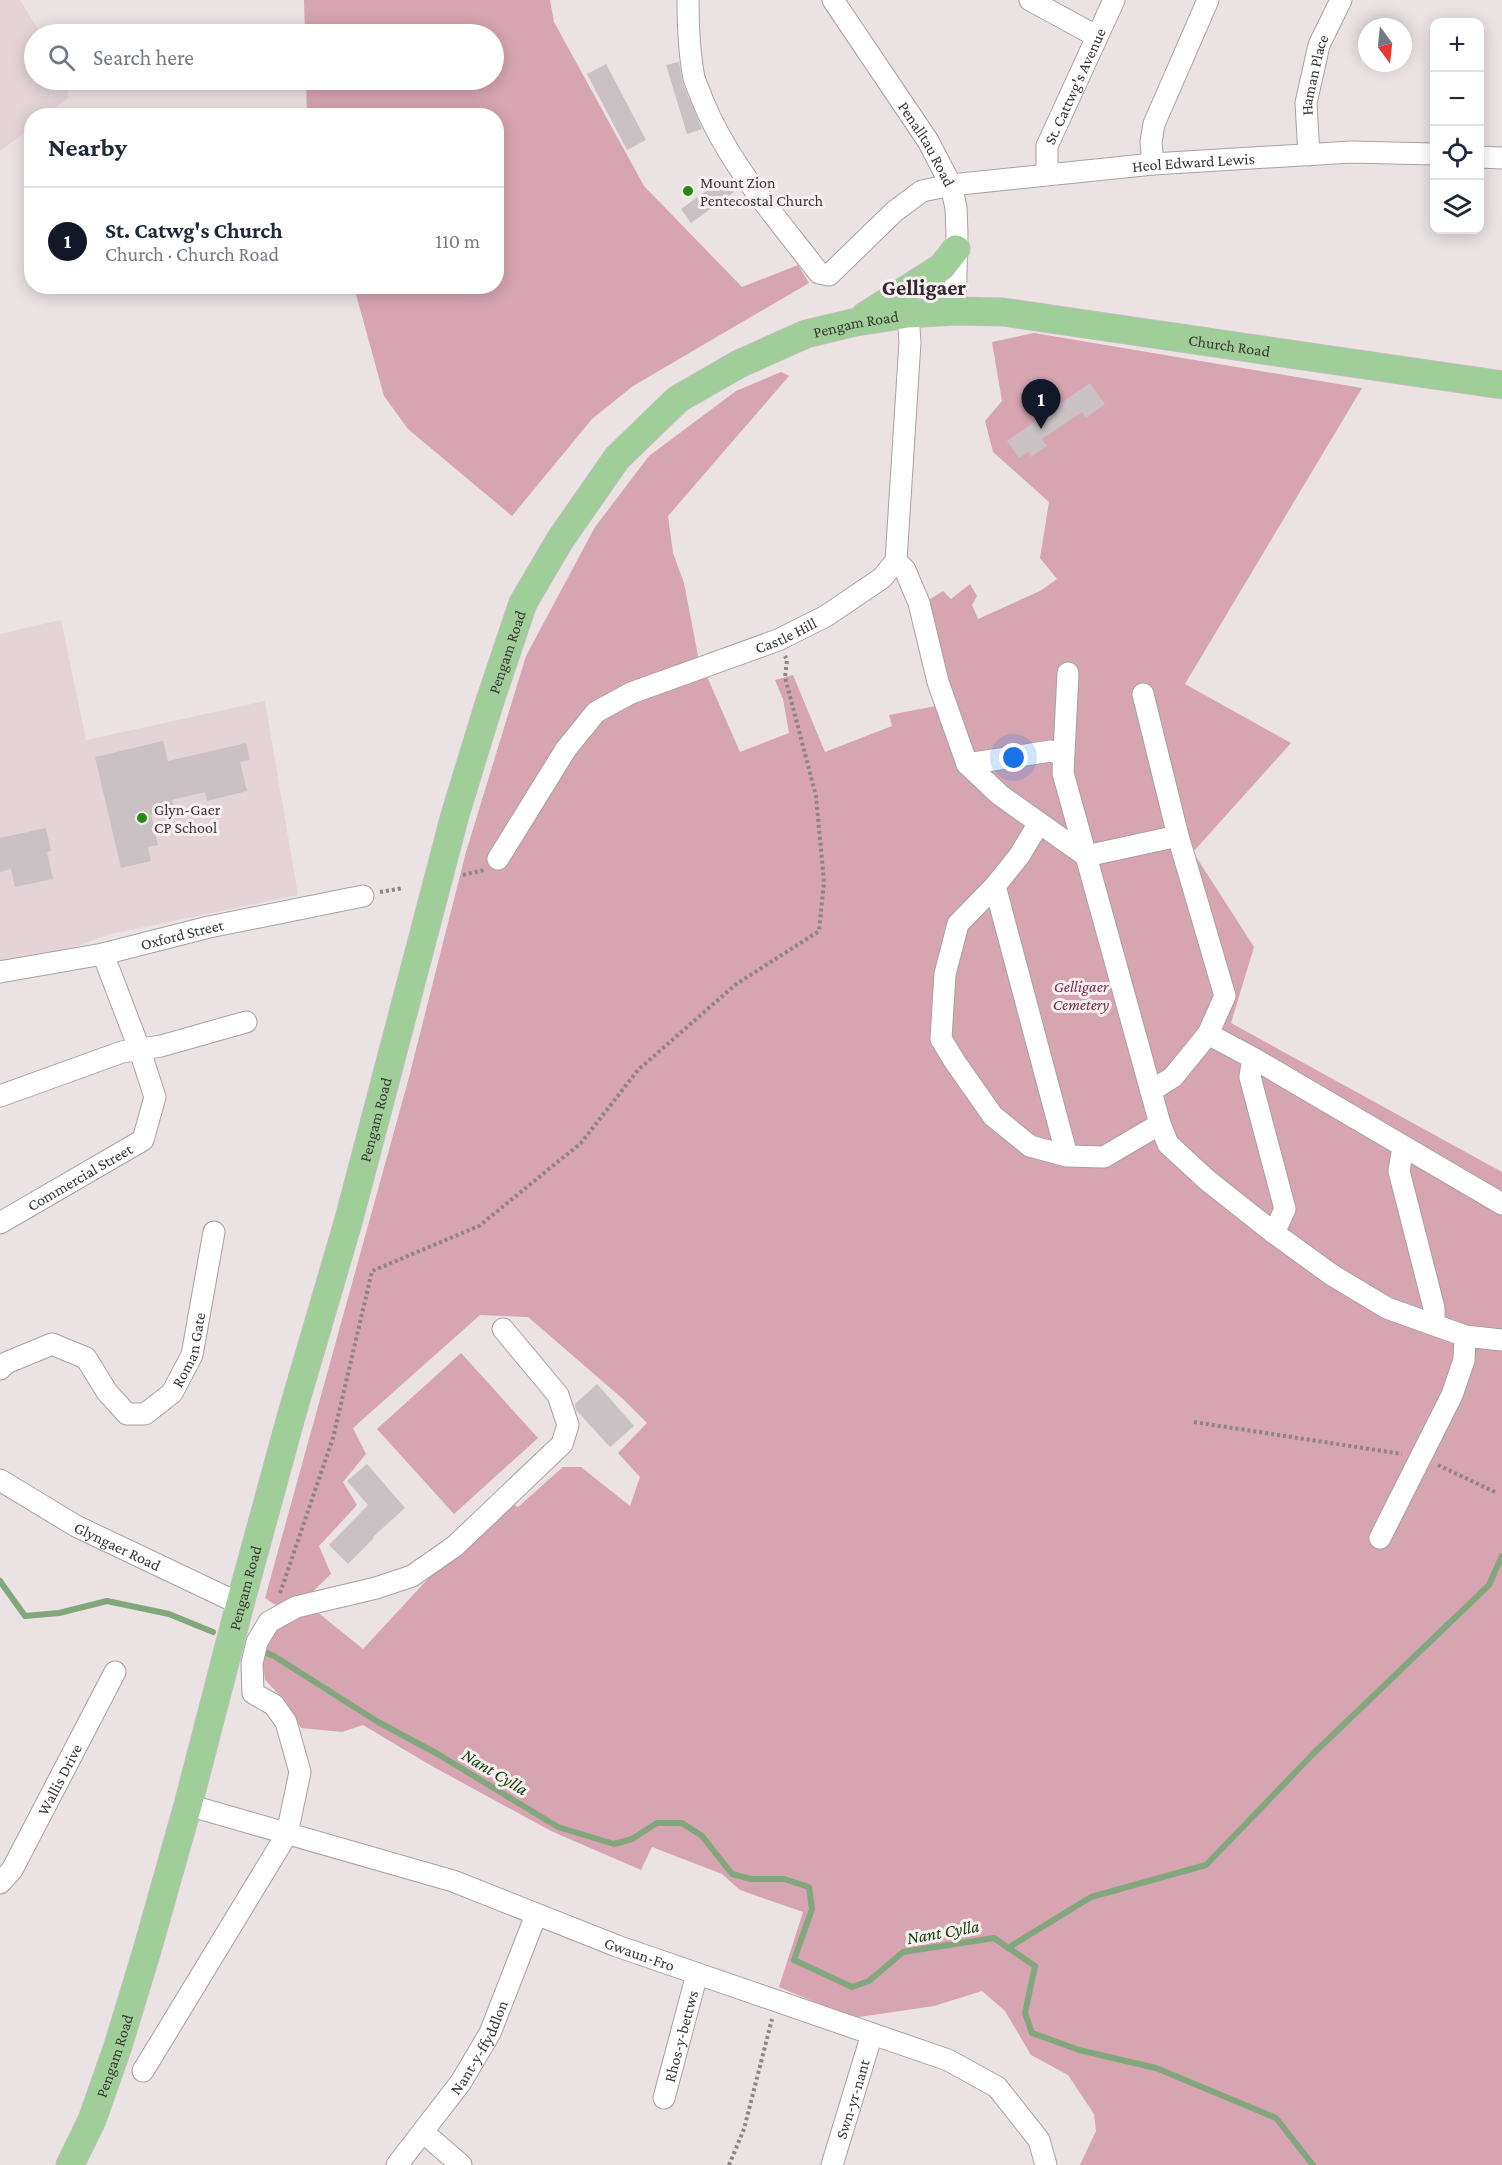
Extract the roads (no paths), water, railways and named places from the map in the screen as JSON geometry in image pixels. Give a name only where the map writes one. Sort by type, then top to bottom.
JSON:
[{"type":"main road","points":[[856,322],[942,267],[956,249]]},
{"type":"main road","name":"Pengam Road","points":[[70,2165],[92,2120],[118,2046],[188,1806],[240,1604],[349,1219],[455,815],[523,603],[560,540],[617,458],[678,399],[738,364],[806,334],[856,322],[908,314],[955,311]]},
{"type":"main road","name":"Church Road","points":[[955,311],[1003,312],[1055,319],[1502,385]]},
{"type":"street","name":"Heol Edward Lewis","points":[[688,0],[694,79],[708,114],[728,151],[819,273],[829,275],[895,211],[922,191],[951,185],[1047,173],[1153,164],[1351,152],[1430,154]]},
{"type":"street","name":"Penalltau Road","points":[[833,0],[928,141],[951,185],[956,208],[955,311]]},
{"type":"street","points":[[1030,0],[1096,36]]},
{"type":"street","name":"St. Cattwg's Avenue","points":[[1047,173],[1047,146],[1114,0]]},
{"type":"street","points":[[1153,164],[1151,142],[1154,124],[1208,0]]},
{"type":"street","name":"Haman Place","points":[[1310,155],[1306,103],[1319,45],[1341,0]]},
{"type":"street","points":[[1484,157],[1502,158]]},
{"type":"street","points":[[908,314],[910,342],[896,561],[905,570],[919,603],[938,682],[968,764],[1000,795],[1086,856],[1178,836]]},
{"type":"street","name":"Castle Hill","points":[[498,859],[566,749],[596,712],[631,693],[778,640],[826,616],[882,578],[896,561]]},
{"type":"street","points":[[1068,673],[1063,773],[1160,1124],[1168,1144],[1208,1180],[1274,1233],[1332,1275],[1387,1308],[1465,1336],[1502,1340]]},
{"type":"street","points":[[1143,694],[1178,836],[1225,996],[1208,1034],[1173,1077],[1151,1091]]},
{"type":"street","points":[[968,764],[1051,751],[1063,755]]},
{"type":"street","points":[[1039,823],[1019,856],[958,924],[945,974],[941,1039],[993,1116],[1030,1146],[1067,1156],[1104,1157],[1160,1124]]},
{"type":"street","points":[[994,886],[1067,1156]]},
{"type":"street","name":"Oxford Street","points":[[0,972],[103,954],[209,927],[363,896]]},
{"type":"street","name":"Commercial Street","points":[[0,1223],[143,1140],[155,1097],[103,954]]},
{"type":"street","points":[[0,1096],[122,1052],[161,1046],[246,1022]]},
{"type":"street","points":[[1208,1034],[1502,1204]]},
{"type":"street","points":[[1253,1058],[1250,1077],[1284,1209],[1274,1233]]},
{"type":"street","points":[[1403,1147],[1399,1171],[1434,1308],[1434,1324]]},
{"type":"street","name":"Roman Gate","points":[[0,1369],[6,1363],[52,1344],[86,1358],[107,1392],[127,1414],[145,1414],[172,1393],[192,1355],[214,1232]]},
{"type":"street","points":[[143,2071],[287,1834],[300,1772],[286,1722],[274,1705],[253,1693],[252,1663],[257,1642],[269,1622],[296,1608],[376,1588],[412,1576],[455,1546],[562,1444],[568,1425],[558,1395],[503,1329]]},
{"type":"street","points":[[1380,1538],[1452,1395],[1464,1360],[1465,1336]]},
{"type":"street","name":"Glyngaer Road","points":[[0,1480],[76,1526],[240,1604]]},
{"type":"street","name":"Wallis Drive","points":[[0,1883],[12,1870],[115,1672]]},
{"type":"street","name":"Gwaun-Fro","points":[[188,1806],[453,1881],[617,1946],[948,2061],[997,2087],[1039,2140],[1046,2165]]},
{"type":"street","name":"Nant-y-ffyddlon","points":[[397,2165],[461,2082],[490,2033],[536,1915]]},
{"type":"street","name":"Rhos-y-bettws","points":[[664,2098],[697,1974]]},
{"type":"street","name":"Swn-yr-nant","points":[[832,2165],[872,2034]]},
{"type":"street","points":[[423,2132],[461,2165]]},
{"type":"waterway","points":[[1008,1948],[1091,1897],[1206,1865],[1314,1753],[1489,1585],[1502,1556]]},
{"type":"waterway","name":"Nant Cylla","points":[[0,1581],[25,1616],[59,1613],[107,1601],[169,1614],[213,1632]]},
{"type":"waterway","name":"Nant Cylla","points":[[260,1650],[274,1656],[378,1722],[436,1753],[558,1827],[614,1844],[632,1839],[657,1823],[682,1823],[702,1836],[732,1874],[751,1879],[784,1879],[809,1887],[812,1909],[794,1960],[852,1987],[869,1981],[903,1952],[994,1938],[1035,1966],[1025,2013],[1032,2033],[1079,2050],[1156,2068],[1276,2118],[1313,2165]]},
{"type":"place","name":"Mount Zion Pentecostal Church","points":[[688,191]]},
{"type":"place","name":"St. Catwg's Church","points":[[1041,429]]},
{"type":"place","name":"Glyn-Gaer CP School","points":[[142,818]]},
{"type":"district","name":"Gelligaer","points":[[924,287]]},
{"type":"park label","name":"Gelligaer Cemetery","points":[[1081,995]]}]
